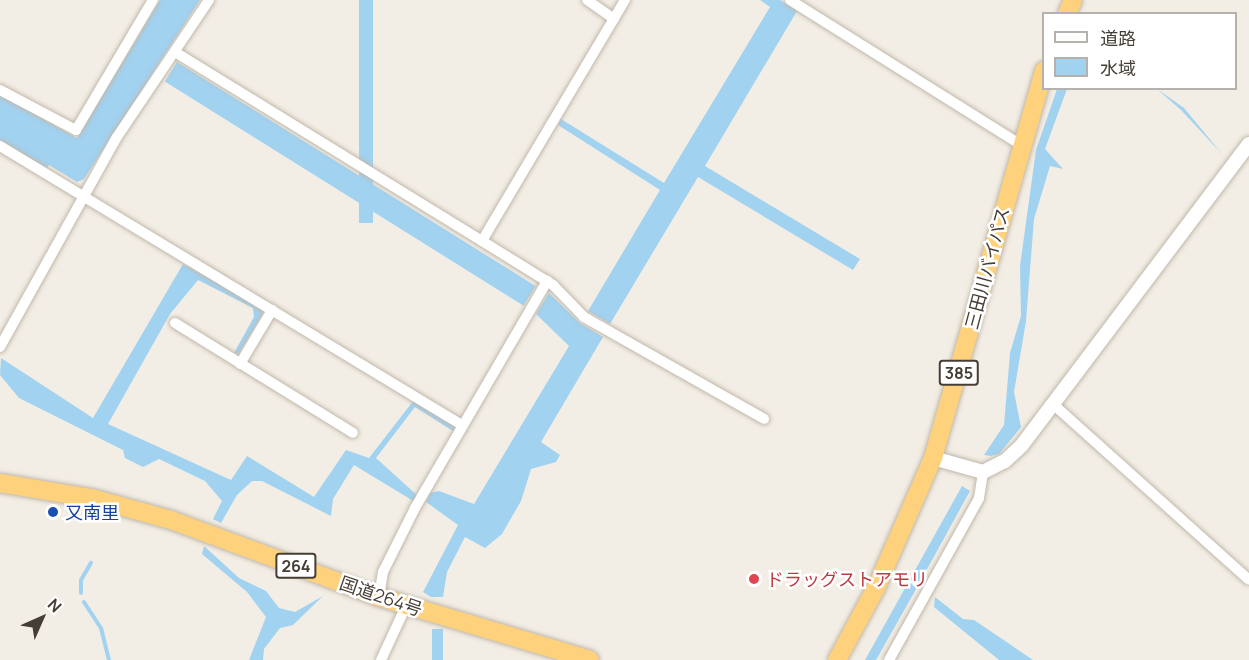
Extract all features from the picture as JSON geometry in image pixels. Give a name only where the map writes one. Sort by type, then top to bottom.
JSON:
[{"type":"highway","name":"三田川バイパス","points":[[837,660],[876,588],[933,458],[1020,144],[1042,77]]},
{"type":"highway","name":"国道264号","points":[[0,483],[91,498],[171,520],[379,597],[590,660]]},
{"type":"street","points":[[0,90],[76,130],[153,0]]},
{"type":"street","points":[[0,347],[82,196],[209,0]]},
{"type":"street","points":[[587,0],[614,19]]},
{"type":"street","points":[[482,241],[625,0]]},
{"type":"street","points":[[790,0],[1020,144]]},
{"type":"street","points":[[175,52],[547,281],[584,317],[764,419]]},
{"type":"street","points":[[933,458],[983,472],[1005,461],[1022,445],[1249,144]]},
{"type":"street","points":[[0,146],[462,425]]},
{"type":"street","points":[[379,597],[383,572],[462,425],[547,281]]},
{"type":"street","points":[[240,364],[272,310]]},
{"type":"street","points":[[175,323],[353,433]]},
{"type":"street","points":[[1053,404],[1249,580]]},
{"type":"street","points":[[889,660],[979,498],[983,472]]},
{"type":"street","points":[[381,660],[406,606]]},
{"type":"water","points":[[160,0],[200,0],[84,179],[77,182],[49,165],[47,168],[0,140],[0,95],[77,138]]},
{"type":"water","points":[[359,0],[373,0],[373,223],[359,223]]},
{"type":"water","points":[[760,0],[780,0],[797,11],[705,166],[860,259],[853,270],[698,177],[610,324],[588,311],[660,190],[558,125],[561,119],[664,183],[770,7]]},
{"type":"water","points":[[177,62],[536,286],[524,306],[165,82]]},
{"type":"water","points":[[1057,90],[1067,90],[1045,149],[1063,169],[1050,166],[1034,219],[1026,321],[1014,392],[1021,427],[999,454],[984,455],[1004,425],[1010,353],[1021,316],[1020,266],[1036,150]]},
{"type":"water","points":[[1158,90],[1184,108],[1222,154],[1181,110]]},
{"type":"water","points":[[183,264],[262,308],[262,315],[239,353],[234,353],[254,317],[253,308],[198,280],[170,314],[108,424],[231,480],[247,456],[314,497],[346,450],[369,458],[414,400],[455,426],[453,431],[415,407],[376,458],[418,496],[415,502],[354,465],[333,499],[331,516],[262,481],[252,481],[237,495],[221,523],[213,519],[222,501],[205,481],[159,459],[143,467],[125,458],[123,450],[19,398],[0,375],[1,358],[93,418]]},
{"type":"water","points":[[549,293],[580,323],[603,337],[541,442],[560,455],[556,462],[531,469],[521,501],[502,534],[485,548],[465,537],[447,572],[443,597],[431,597],[423,592],[458,525],[426,502],[430,493],[439,491],[474,504],[569,346],[536,314]]},
{"type":"water","points":[[962,486],[970,491],[915,591],[876,660],[865,660]]},
{"type":"water","points":[[204,546],[239,578],[266,591],[279,608],[295,612],[323,596],[293,625],[280,628],[264,649],[263,660],[249,660],[266,617],[247,592],[202,554]]},
{"type":"water","points":[[935,597],[963,619],[974,620],[1033,660],[999,660],[934,607]]},
{"type":"water","points":[[432,629],[443,629],[443,660],[432,660]]},
{"type":"waterway","points":[[81,593],[81,580],[91,563]]},
{"type":"waterway","points":[[84,602],[101,628],[109,660]]},
{"type":"place","name":"又南里","points":[[53,512]]},
{"type":"place","name":"ドラッグストアモリ","points":[[754,579]]}]
